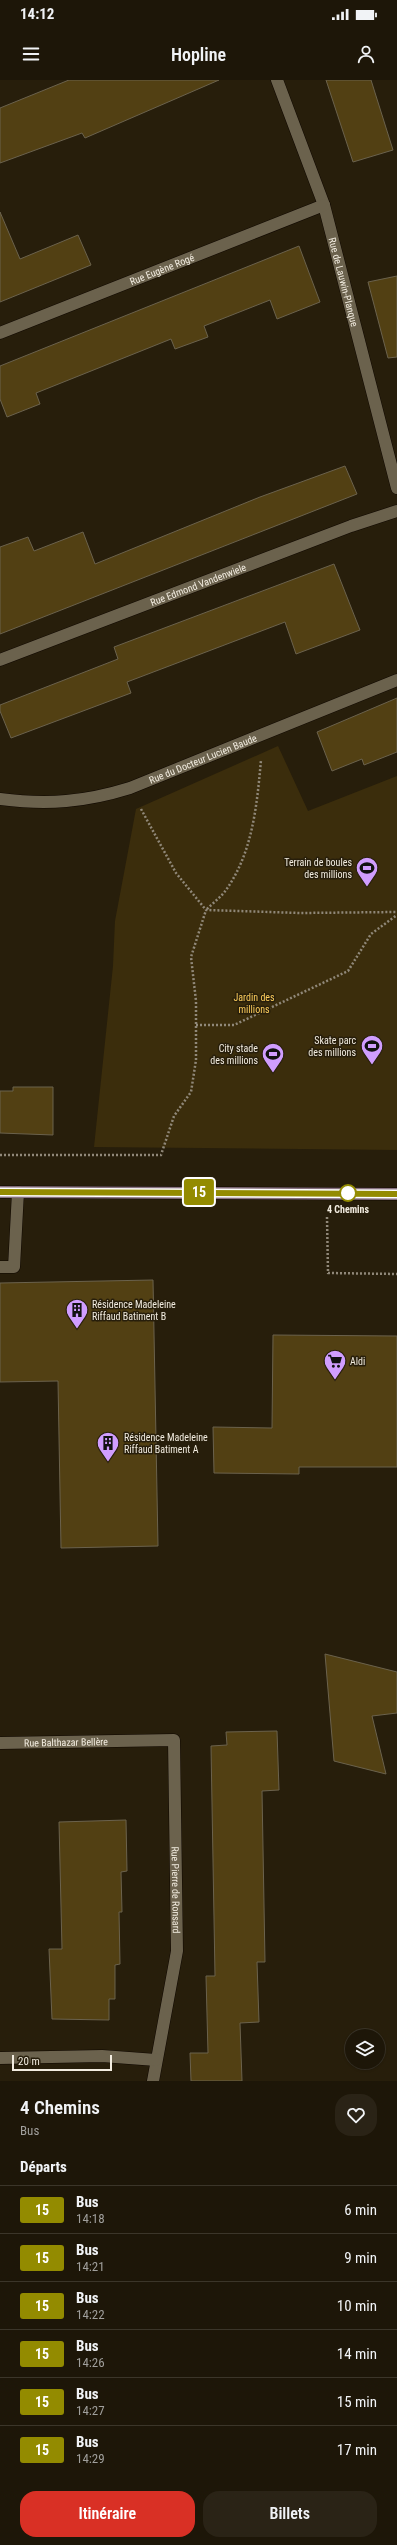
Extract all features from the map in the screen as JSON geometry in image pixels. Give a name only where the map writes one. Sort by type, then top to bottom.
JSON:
[{"type":"main road","points":[[0,1192],[397,1194]]},
{"type":"street","name":"Rue de Lauwin-Planque","points":[[277,80],[324,205],[397,488]]},
{"type":"street","name":"Rue Eugène Rogé","points":[[0,332],[324,205]]},
{"type":"street","name":"Rue Edmond Vandenwiele","points":[[0,660],[351,526],[397,511]]},
{"type":"street","name":"Rue du Docteur Lucien Baude","points":[[0,799],[39,803],[70,802],[101,797],[130,788],[397,680]]},
{"type":"street","points":[[0,1267],[14,1267],[18,1192]]},
{"type":"street","name":"Rue Pierre de Ronsard","points":[[131,1742],[174,1740],[177,1952],[153,2081]]},
{"type":"street","name":"Rue Balthazar Bellère","points":[[0,1743],[131,1742]]},
{"type":"street","points":[[0,2058],[102,2056],[156,2060]]},
{"type":"path","points":[[0,1154],[161,1155],[174,1116],[191,1092],[196,1060],[196,1001],[191,957],[206,910],[226,890],[244,858],[256,807],[262,735]]},
{"type":"path","points":[[130,788],[176,874],[206,910],[397,914]]},
{"type":"path","points":[[196,1025],[234,1024],[348,972],[370,934],[397,914]]},
{"type":"path","points":[[327,1193],[328,1273],[397,1274]]},
{"type":"green space","name":"Jardin des millions","points":[[278,746],[308,811],[397,776],[397,1150],[94,1147],[113,966],[115,921],[136,809]]},
{"type":"building","points":[[69,80],[219,80],[85,138],[82,133],[0,163],[0,108]]},
{"type":"building","points":[[326,80],[371,80],[393,150],[353,162]]},
{"type":"building","points":[[0,212],[20,259],[78,235],[91,265],[0,302]]},
{"type":"building","points":[[299,246],[320,302],[277,319],[270,300],[204,326],[208,337],[175,349],[171,339],[36,393],[40,404],[7,417],[0,399],[0,366]]},
{"type":"building","points":[[397,276],[397,357],[388,358],[368,282]]},
{"type":"building","points":[[345,466],[357,494],[0,634],[0,547],[28,537],[34,551],[83,532],[95,564],[260,497]]},
{"type":"building","points":[[334,564],[360,630],[296,654],[285,622],[127,682],[131,693],[11,738],[0,711],[0,705],[118,659],[114,647]]},
{"type":"building","points":[[397,698],[397,752],[364,765],[362,759],[332,771],[317,732]]},
{"type":"building","points":[[13,1087],[53,1087],[53,1135],[0,1133],[0,1091],[13,1091]]},
{"type":"building","points":[[153,1280],[158,1546],[61,1548],[58,1381],[0,1382],[0,1283]]},
{"type":"building","name":"Aldi","points":[[273,1335],[397,1336],[397,1467],[299,1467],[299,1474],[214,1473],[213,1427],[272,1428]]},
{"type":"building","points":[[325,1654],[397,1672],[397,1713],[372,1716],[386,1774],[334,1761]]},
{"type":"building","points":[[277,1731],[279,1790],[262,1791],[265,1962],[257,1962],[259,2022],[240,2023],[242,2081],[191,2081],[190,2053],[208,2053],[206,1976],[215,1976],[211,1746],[227,1745],[226,1732]]},
{"type":"building","points":[[126,1820],[127,1871],[121,1872],[122,1912],[119,1912],[120,1964],[115,1965],[115,1999],[109,1999],[109,2020],[52,2019],[49,1949],[62,1949],[59,1822]]},
{"type":"bus line","name":"15","points":[[0,1192],[397,1194]]},
{"type":"place","name":"Terrain de boules des millions","points":[[367,888]]},
{"type":"place","name":"Skate parc des millions","points":[[372,1066]]},
{"type":"place","name":"City stade des millions","points":[[273,1074]]},
{"type":"place","name":"4 Chemins","points":[[348,1193]]},
{"type":"place","name":"Résidence Madeleine Riffaud Batiment B","points":[[77,1330]]},
{"type":"place","name":"Aldi","points":[[335,1380]]},
{"type":"place","name":"Résidence Madeleine Riffaud Batiment A","points":[[108,1462]]}]
